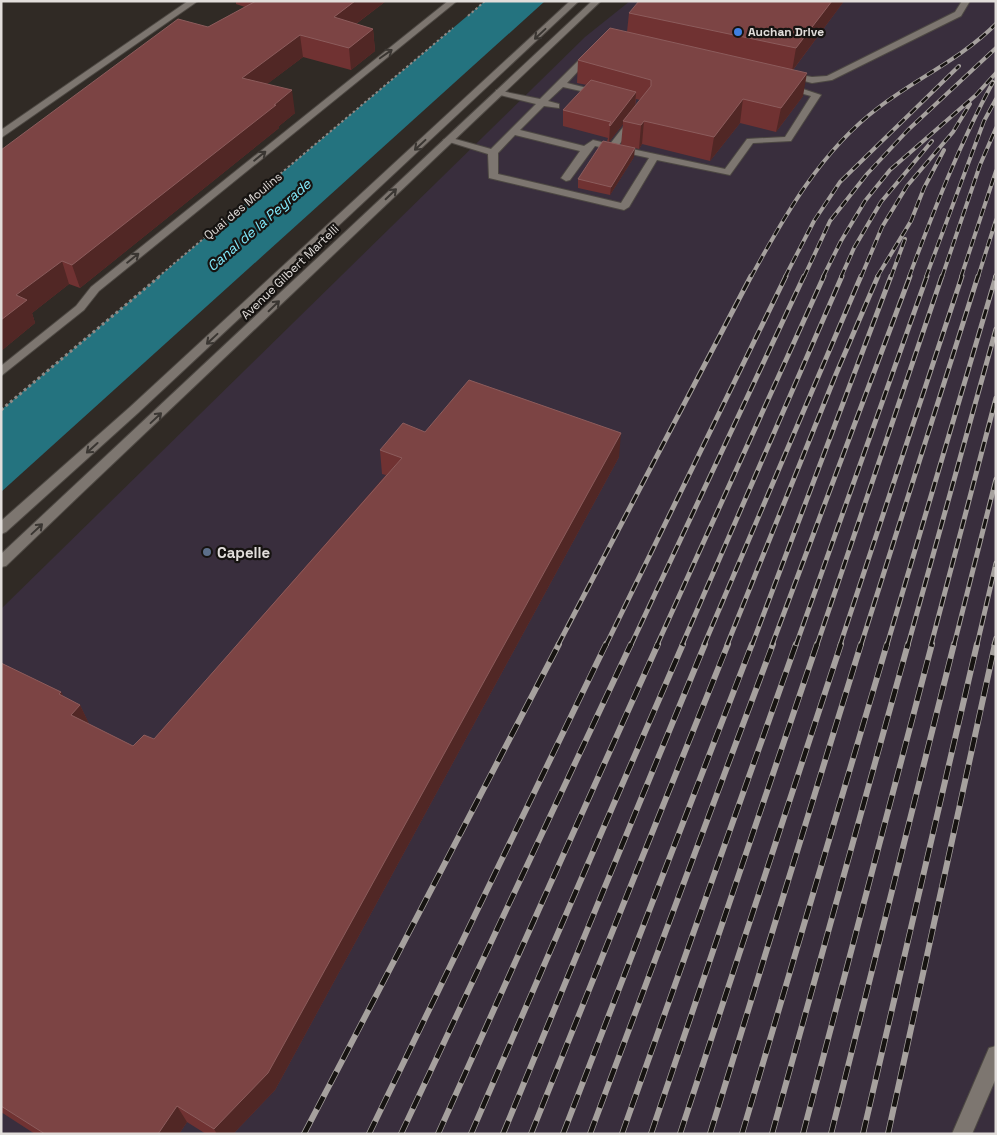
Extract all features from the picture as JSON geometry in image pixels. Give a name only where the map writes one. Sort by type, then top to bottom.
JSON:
[{"type":"main road","points":[[1,135],[194,1]]},
{"type":"main road","name":"Quai des Moulins","points":[[1,372],[80,308],[96,289],[379,58],[406,40],[453,1]]},
{"type":"main road","name":"Avenue Gilbert Martelli","points":[[1,529],[134,410],[576,1]]},
{"type":"main road","name":"Avenue Gilbert Martelli","points":[[1,562],[154,421],[448,140],[598,1]]},
{"type":"main road","points":[[776,73],[812,80],[829,78],[958,14],[966,1]]},
{"type":"main road","points":[[602,48],[595,49],[493,152],[493,176],[624,207],[654,158]]},
{"type":"main road","points":[[582,62],[595,65]]},
{"type":"main road","points":[[566,178],[586,149],[593,143],[654,158],[680,158],[727,173],[750,141],[762,139],[777,142],[788,139],[816,95],[772,83]]},
{"type":"main road","points":[[562,84],[607,96]]},
{"type":"main road","points":[[499,92],[556,106]]},
{"type":"main road","points":[[612,147],[638,113]]},
{"type":"main road","points":[[790,114],[803,116]]},
{"type":"main road","points":[[514,132],[586,149]]},
{"type":"main road","points":[[448,140],[493,152]]},
{"type":"main road","points":[[962,1134],[996,1055]]},
{"type":"path","points":[[463,20],[485,1]]},
{"type":"path","name":"Quai des Moulins","points":[[1,410],[455,27]]},
{"type":"shaded area","points":[[630,1],[996,1],[996,1134],[1,1134],[1,609],[585,37]]},
{"type":"water","name":"Canal de la Peyrade","points":[[485,1],[545,1],[1,492],[1,410]]},
{"type":"building","points":[[256,1],[355,1],[334,17],[373,29],[349,48],[300,35],[242,78],[292,90],[274,105],[276,105],[72,265],[62,261],[16,295],[27,300],[1,320],[1,150],[178,19],[208,27]]},
{"type":"building","points":[[639,1],[832,1],[796,48],[629,13]]},
{"type":"building","points":[[610,28],[807,73],[781,108],[743,99],[714,137],[644,121],[641,125],[623,121],[651,86],[651,80],[578,60]]},
{"type":"building","points":[[591,80],[636,92],[610,126],[611,122],[563,110]]},
{"type":"building","points":[[603,141],[635,148],[611,187],[578,179]]},
{"type":"building","points":[[469,380],[621,433],[268,1073],[214,1129],[177,1106],[158,1134],[45,1134],[1,1106],[1,663],[61,692],[59,694],[80,705],[71,715],[133,746],[144,735],[154,739],[402,458],[380,450],[403,423],[425,432]]},
{"type":"railway","points":[[751,277],[777,230],[806,185],[839,144],[878,108],[954,58],[996,24]]},
{"type":"railway","points":[[804,277],[830,221],[867,174],[908,130],[996,48]]},
{"type":"railway","points":[[785,277],[814,221],[840,182],[959,66]]},
{"type":"railway","points":[[823,277],[841,241],[865,201],[890,170],[976,95],[996,73]]},
{"type":"railway","points":[[909,277],[958,154],[993,82]]},
{"type":"railway","points":[[926,277],[984,121],[996,99]]},
{"type":"railway","points":[[861,277],[882,227],[907,186],[953,132],[970,104]]},
{"type":"railway","points":[[942,277],[980,165],[996,128]]},
{"type":"railway","points":[[841,277],[854,248],[881,202],[932,141]]},
{"type":"railway","points":[[877,277],[911,221],[924,188],[944,150]]},
{"type":"railway","points":[[961,277],[996,171]]},
{"type":"railway","points":[[978,277],[996,220]]},
{"type":"railway","points":[[891,277],[905,239]]},
{"type":"railway","points":[[558,645],[751,276]]},
{"type":"railway","points":[[606,645],[786,276]]},
{"type":"railway","points":[[631,645],[804,276]]},
{"type":"railway","points":[[657,645],[824,276]]},
{"type":"railway","points":[[682,645],[842,276]]},
{"type":"railway","points":[[704,645],[861,276]]},
{"type":"railway","points":[[727,645],[836,374],[878,276]]},
{"type":"railway","points":[[752,645],[891,276]]},
{"type":"railway","points":[[772,645],[910,276]]},
{"type":"railway","points":[[796,645],[927,276]]},
{"type":"railway","points":[[817,645],[942,276]]},
{"type":"railway","points":[[840,645],[962,276]]},
{"type":"railway","points":[[861,645],[978,276]]},
{"type":"railway","points":[[887,645],[996,276]]},
{"type":"railway","points":[[908,645],[996,329]]},
{"type":"railway","points":[[931,645],[996,398]]},
{"type":"railway","points":[[954,645],[996,479]]},
{"type":"railway","points":[[977,645],[996,563]]},
{"type":"railway","points":[[994,645],[996,638]]},
{"type":"railway","points":[[304,1134],[559,644]]},
{"type":"railway","points":[[369,1134],[606,644]]},
{"type":"railway","points":[[401,1134],[631,644]]},
{"type":"railway","points":[[438,1134],[658,644]]},
{"type":"railway","points":[[471,1134],[683,644]]},
{"type":"railway","points":[[503,1134],[705,644]]},
{"type":"railway","points":[[531,1134],[728,644]]},
{"type":"railway","points":[[563,1134],[752,644]]},
{"type":"railway","points":[[590,1134],[773,644]]},
{"type":"railway","points":[[622,1134],[796,644]]},
{"type":"railway","points":[[651,1134],[817,644]]},
{"type":"railway","points":[[680,1134],[841,644]]},
{"type":"railway","points":[[710,1134],[861,644]]},
{"type":"railway","points":[[742,1134],[887,644]]},
{"type":"railway","points":[[772,1134],[908,644]]},
{"type":"railway","points":[[803,1134],[932,644]]},
{"type":"railway","points":[[831,1134],[954,644]]},
{"type":"railway","points":[[863,1134],[977,644]]},
{"type":"railway","points":[[888,1134],[995,644]]},
{"type":"place","name":"Auchan Drive","points":[[738,32]]},
{"type":"place","name":"Capelle","points":[[207,552]]}]
